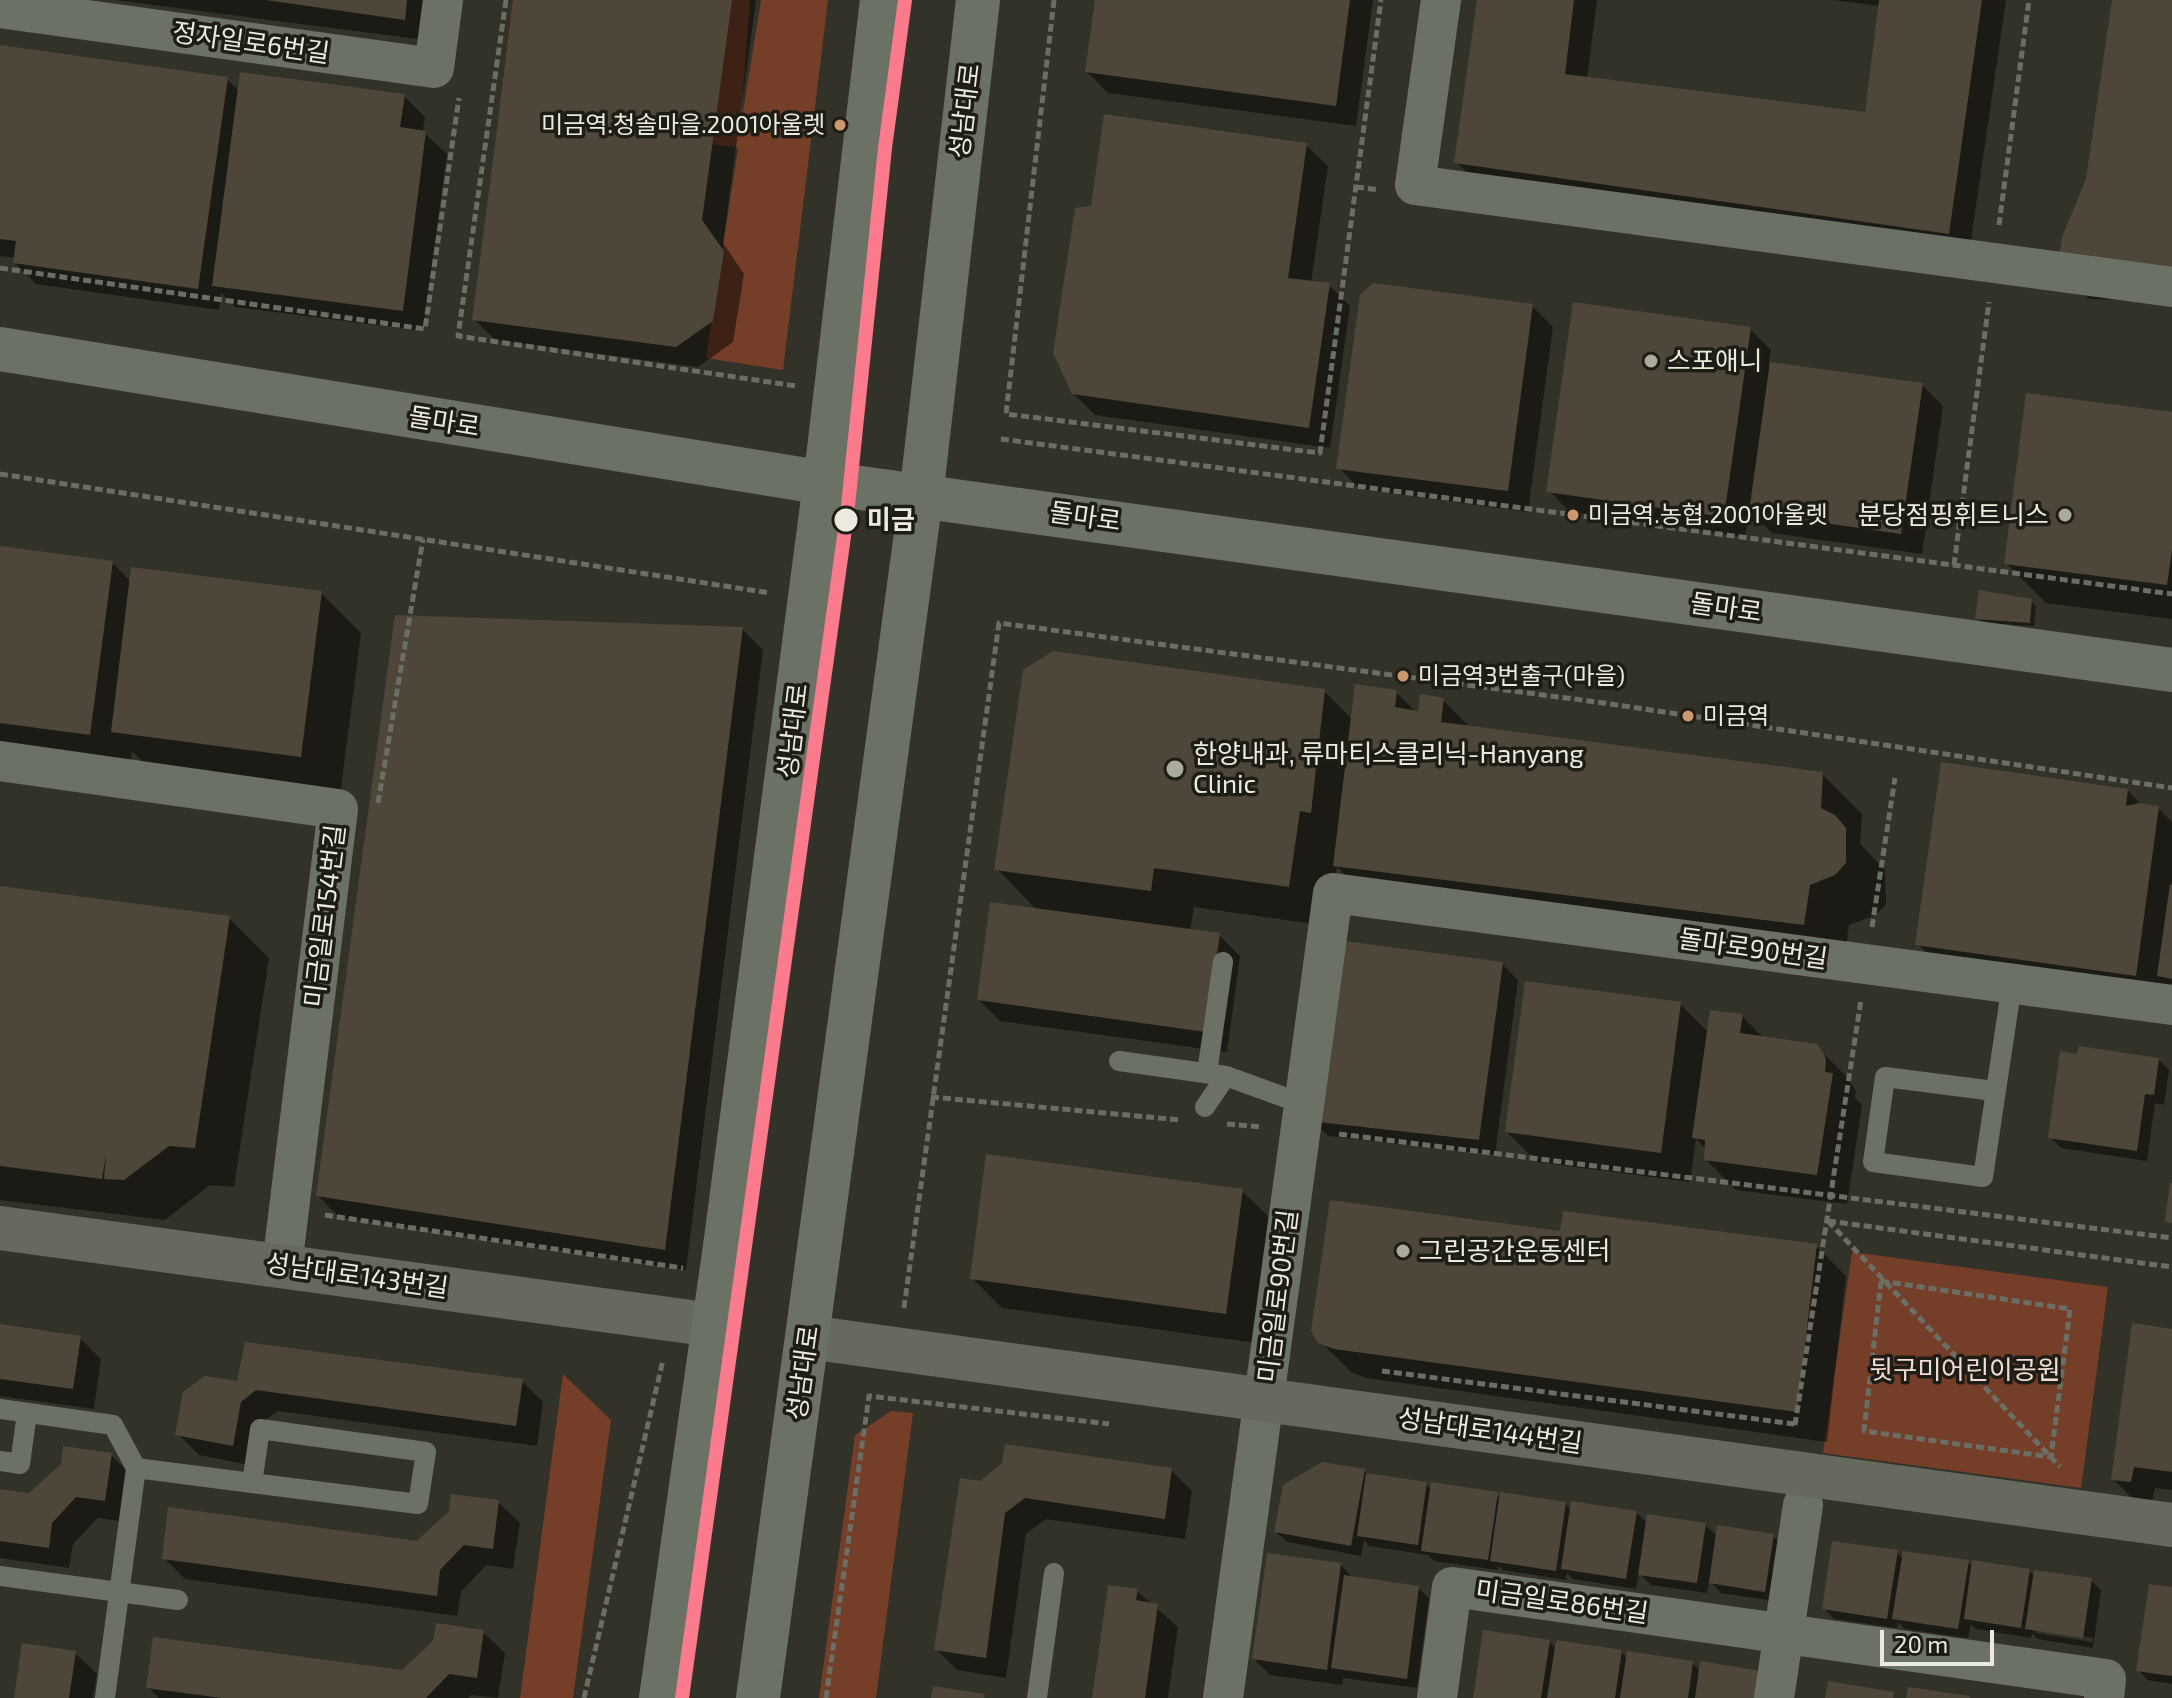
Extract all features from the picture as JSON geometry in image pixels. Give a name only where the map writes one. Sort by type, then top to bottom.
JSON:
[{"type":"main road","name":"성남대로","points":[[661,1698],[693,1322],[825,483],[882,0]]},
{"type":"main road","name":"성남대로","points":[[758,1698],[921,497],[978,0]]},
{"type":"main road","name":"돌마로","points":[[0,349],[825,483],[2172,670]]},
{"type":"street","name":"정자일로6번길","points":[[0,8],[434,68],[443,0]]},
{"type":"street","points":[[1441,0],[1415,185],[2172,287]]},
{"type":"street","name":"미금일로154번길","points":[[0,761],[338,809],[282,1266]]},
{"type":"street","name":"돌마로90번길","points":[[1333,893],[2172,1005]]},
{"type":"street","name":"미금일로90번길","points":[[1223,1698],[1333,893]]},
{"type":"street","name":"성남대로143번길","points":[[0,1228],[693,1322]]},
{"type":"street","name":"성남대로144번길","points":[[808,1337],[2172,1525]]},
{"type":"street","points":[[1774,1698],[1803,1505]]},
{"type":"street","name":"미금일로86번길","points":[[1437,1698],[1452,1587],[1784,1633]]},
{"type":"street","points":[[1784,1633],[2106,1679],[2104,1698]]},
{"type":"lane","points":[[1205,1107],[1217,1075],[1223,962]]},
{"type":"lane","points":[[1994,1091],[1885,1077],[1873,1162],[1983,1177],[2012,984]]},
{"type":"lane","points":[[1119,1061],[1217,1075],[1303,1104]]},
{"type":"lane","points":[[0,1409],[113,1425],[136,1468],[105,1698]]},
{"type":"lane","points":[[0,1461],[20,1464],[27,1413]]},
{"type":"lane","points":[[136,1468],[252,1483],[418,1504],[426,1452],[260,1429],[252,1483]]},
{"type":"lane","points":[[1037,1698],[1054,1573]]},
{"type":"lane","points":[[0,1576],[178,1600]]},
{"type":"path","points":[[506,0],[458,336],[749,379]]},
{"type":"path","points":[[1054,0],[1006,414],[1320,453],[1381,0]]},
{"type":"path","points":[[0,268],[425,329],[460,91]]},
{"type":"path","points":[[1001,439],[2172,594]]},
{"type":"path","points":[[0,474],[714,585]]},
{"type":"path","points":[[376,812],[423,539]]},
{"type":"path","points":[[1336,1134],[2172,1238]]},
{"type":"path","points":[[322,1214],[684,1268],[693,1322],[584,1698]]},
{"type":"path","points":[[1827,1221],[2172,1267]]},
{"type":"path","points":[[1827,1221],[2071,1478]]},
{"type":"path","points":[[1793,1440],[1827,1221]]},
{"type":"path","points":[[1881,1281],[2070,1309],[2051,1457]]},
{"type":"path","points":[[1881,1281],[1864,1431],[2051,1457]]},
{"type":"path","points":[[826,1698],[869,1396]]},
{"type":"green space","points":[[513,0],[750,0],[740,131],[761,0],[828,0],[783,370],[706,358],[738,148],[499,114]]},
{"type":"green space","name":"뒷구미어린이공원","points":[[1852,1252],[2108,1287],[2081,1488],[1823,1453]]},
{"type":"green space","points":[[563,1374],[611,1420],[573,1698],[520,1698]]},
{"type":"green space","points":[[891,1411],[913,1413],[876,1698],[819,1698],[855,1435]]},
{"type":"building","points":[[266,0],[407,0],[405,20]]},
{"type":"building","points":[[514,0],[732,0],[702,220],[724,251],[713,321],[676,347],[472,320]]},
{"type":"building","points":[[1095,0],[1350,0],[1336,106],[1085,72]]},
{"type":"building","points":[[1477,0],[1574,0],[1565,74],[1865,112],[1879,0],[1982,0],[1949,234],[1454,163]]},
{"type":"building","points":[[2112,0],[2172,0],[2172,272],[2057,269],[2062,237],[2086,179]]},
{"type":"building","points":[[0,45],[228,77],[198,289],[13,263],[16,241],[0,239]]},
{"type":"building","points":[[240,72],[405,94],[400,127],[426,131],[403,311],[212,286]]},
{"type":"building","points":[[1104,114],[1307,143],[1288,278],[1330,283],[1309,428],[1072,394],[1053,353],[1075,208],[1091,206]]},
{"type":"building","points":[[1373,283],[1533,304],[1508,491],[1336,469],[1360,295]]},
{"type":"building","points":[[1573,302],[1751,327],[1724,517],[1546,492]]},
{"type":"building","points":[[1770,362],[1923,383],[1901,534],[1749,512]]},
{"type":"building","points":[[2026,393],[2172,412],[2172,550],[2167,585],[2004,564]]},
{"type":"building","points":[[0,546],[113,561],[90,735],[0,723]]},
{"type":"building","points":[[131,567],[322,591],[301,757],[111,732]]},
{"type":"building","points":[[1979,590],[2032,599],[2030,623],[1975,619]]},
{"type":"building","points":[[395,615],[743,627],[665,1250],[316,1196]]},
{"type":"building","points":[[1053,651],[1325,689],[1311,813],[1300,811],[1289,887],[1154,868],[1151,891],[994,870],[1023,670]]},
{"type":"building","points":[[1355,684],[1397,690],[1395,707],[1418,711],[1420,694],[1444,698],[1441,722],[1823,772],[1821,808],[1835,815],[1846,828],[1846,863],[1835,875],[1810,885],[1804,925],[1333,866]]},
{"type":"building","points":[[1941,762],[2128,789],[2126,806],[2139,803],[2159,806],[2136,976],[1915,945]]},
{"type":"building","points":[[2172,885],[2172,979],[2157,976]]},
{"type":"building","points":[[0,886],[230,916],[195,1148],[169,1146],[124,1180],[104,1179],[106,1155],[102,1179],[0,1166]]},
{"type":"building","points":[[990,902],[1220,933],[1206,1032],[977,1000]]},
{"type":"building","points":[[1344,941],[1503,962],[1479,1140],[1310,1121]]},
{"type":"building","points":[[1525,981],[1681,1002],[1661,1153],[1505,1132]]},
{"type":"building","points":[[1710,1010],[1743,1014],[1740,1033],[1817,1044],[1823,1052],[1825,1072],[1833,1073],[1817,1175],[1704,1160],[1705,1140],[1692,1138]]},
{"type":"building","points":[[2079,1046],[2159,1058],[2154,1095],[2145,1094],[2137,1151],[2048,1138],[2060,1051],[2077,1054]]},
{"type":"building","points":[[986,1154],[1243,1189],[1226,1314],[970,1279]]},
{"type":"building","points":[[2172,1183],[2172,1223],[2165,1222]]},
{"type":"building","points":[[1330,1200],[1560,1231],[1563,1211],[1817,1244],[1797,1412],[1334,1349],[1318,1343],[1311,1331]]},
{"type":"building","points":[[2132,1323],[2172,1329],[2172,1472],[2134,1467],[2131,1482],[2111,1480]]},
{"type":"building","points":[[0,1324],[81,1336],[73,1389],[0,1379]]},
{"type":"building","points":[[245,1342],[523,1379],[516,1426],[256,1390],[241,1402],[233,1446],[175,1435],[183,1392],[205,1376],[237,1381]]},
{"type":"building","points":[[1005,1444],[1172,1468],[1165,1519],[1025,1498],[1005,1513],[986,1658],[934,1650],[960,1478],[980,1481],[1002,1463]]},
{"type":"building","points":[[63,1446],[112,1453],[105,1501],[76,1497],[52,1523],[49,1548],[0,1541],[0,1489],[29,1493],[61,1464]]},
{"type":"building","points":[[1322,1462],[1365,1469],[1351,1546],[1274,1532],[1283,1485]]},
{"type":"building","points":[[1366,1473],[1427,1482],[1418,1545],[1357,1536]]},
{"type":"building","points":[[1431,1482],[1498,1492],[1488,1560],[1421,1551]]},
{"type":"building","points":[[1500,1492],[1566,1502],[1556,1571],[1490,1561]]},
{"type":"building","points":[[451,1494],[499,1500],[493,1549],[464,1545],[440,1570],[437,1596],[162,1559],[168,1507],[417,1541],[449,1511]]},
{"type":"building","points":[[1571,1501],[1637,1511],[1626,1579],[1561,1569]]},
{"type":"building","points":[[1647,1514],[1706,1523],[1697,1583],[1638,1575]]},
{"type":"building","points":[[1717,1525],[1774,1534],[1765,1592],[1709,1583]]},
{"type":"building","points":[[1832,1541],[1898,1550],[1887,1619],[1822,1609]]},
{"type":"building","points":[[1903,1551],[1969,1560],[1958,1629],[1892,1619]]},
{"type":"building","points":[[1267,1553],[1341,1563],[1327,1670],[1252,1659]]},
{"type":"building","points":[[1972,1560],[2030,1569],[2021,1628],[1964,1619]]},
{"type":"building","points":[[2034,1570],[2092,1578],[2083,1638],[2025,1629]]},
{"type":"building","points":[[1344,1575],[1419,1586],[1407,1679],[1331,1668]]},
{"type":"building","points":[[2149,1584],[2172,1587],[2172,1676],[2136,1671]]},
{"type":"building","points":[[1108,1585],[1138,1589],[1136,1600],[1158,1604],[1145,1698],[1092,1698]]},
{"type":"building","points":[[436,1623],[484,1630],[477,1678],[449,1674],[426,1698],[222,1698],[146,1688],[153,1637],[402,1670],[433,1641]]},
{"type":"building","points":[[1483,1630],[1550,1640],[1541,1698],[1473,1698]]},
{"type":"building","points":[[1556,1640],[1622,1650],[1615,1698],[1547,1698]]},
{"type":"building","points":[[22,1643],[76,1651],[69,1698],[14,1698]]},
{"type":"building","points":[[1627,1651],[1693,1661],[1688,1698],[1620,1698]]},
{"type":"building","points":[[1700,1661],[1761,1671],[1757,1698],[1695,1698]]},
{"type":"building","points":[[1828,1681],[1894,1692],[1893,1698],[1825,1698]]},
{"type":"building","points":[[933,1686],[985,1694],[984,1698],[931,1698]]},
{"type":"building","points":[[1908,1687],[1970,1696],[1970,1698],[1906,1698]]},
{"type":"transit line","points":[[682,1698],[847,515],[885,148],[905,0]]},
{"type":"place","name":"미금역.청솔마을.2001아울렛","points":[[840,125]]},
{"type":"place","name":"스포애니","points":[[1651,361]]},
{"type":"place","name":"미금역.농협.2001아울렛","points":[[1573,515]]},
{"type":"place","name":"분당점핑휘트니스","points":[[2065,515]]},
{"type":"place","name":"미금","points":[[846,520]]},
{"type":"place","name":"미금역3번출구(마을)","points":[[1403,676]]},
{"type":"place","name":"미금역","points":[[1688,716]]},
{"type":"place","name":"한양내과, 류마티스클리닉-Hanyang Clinic","points":[[1175,769]]},
{"type":"place","name":"그린공간운동센터","points":[[1403,1251]]}]
